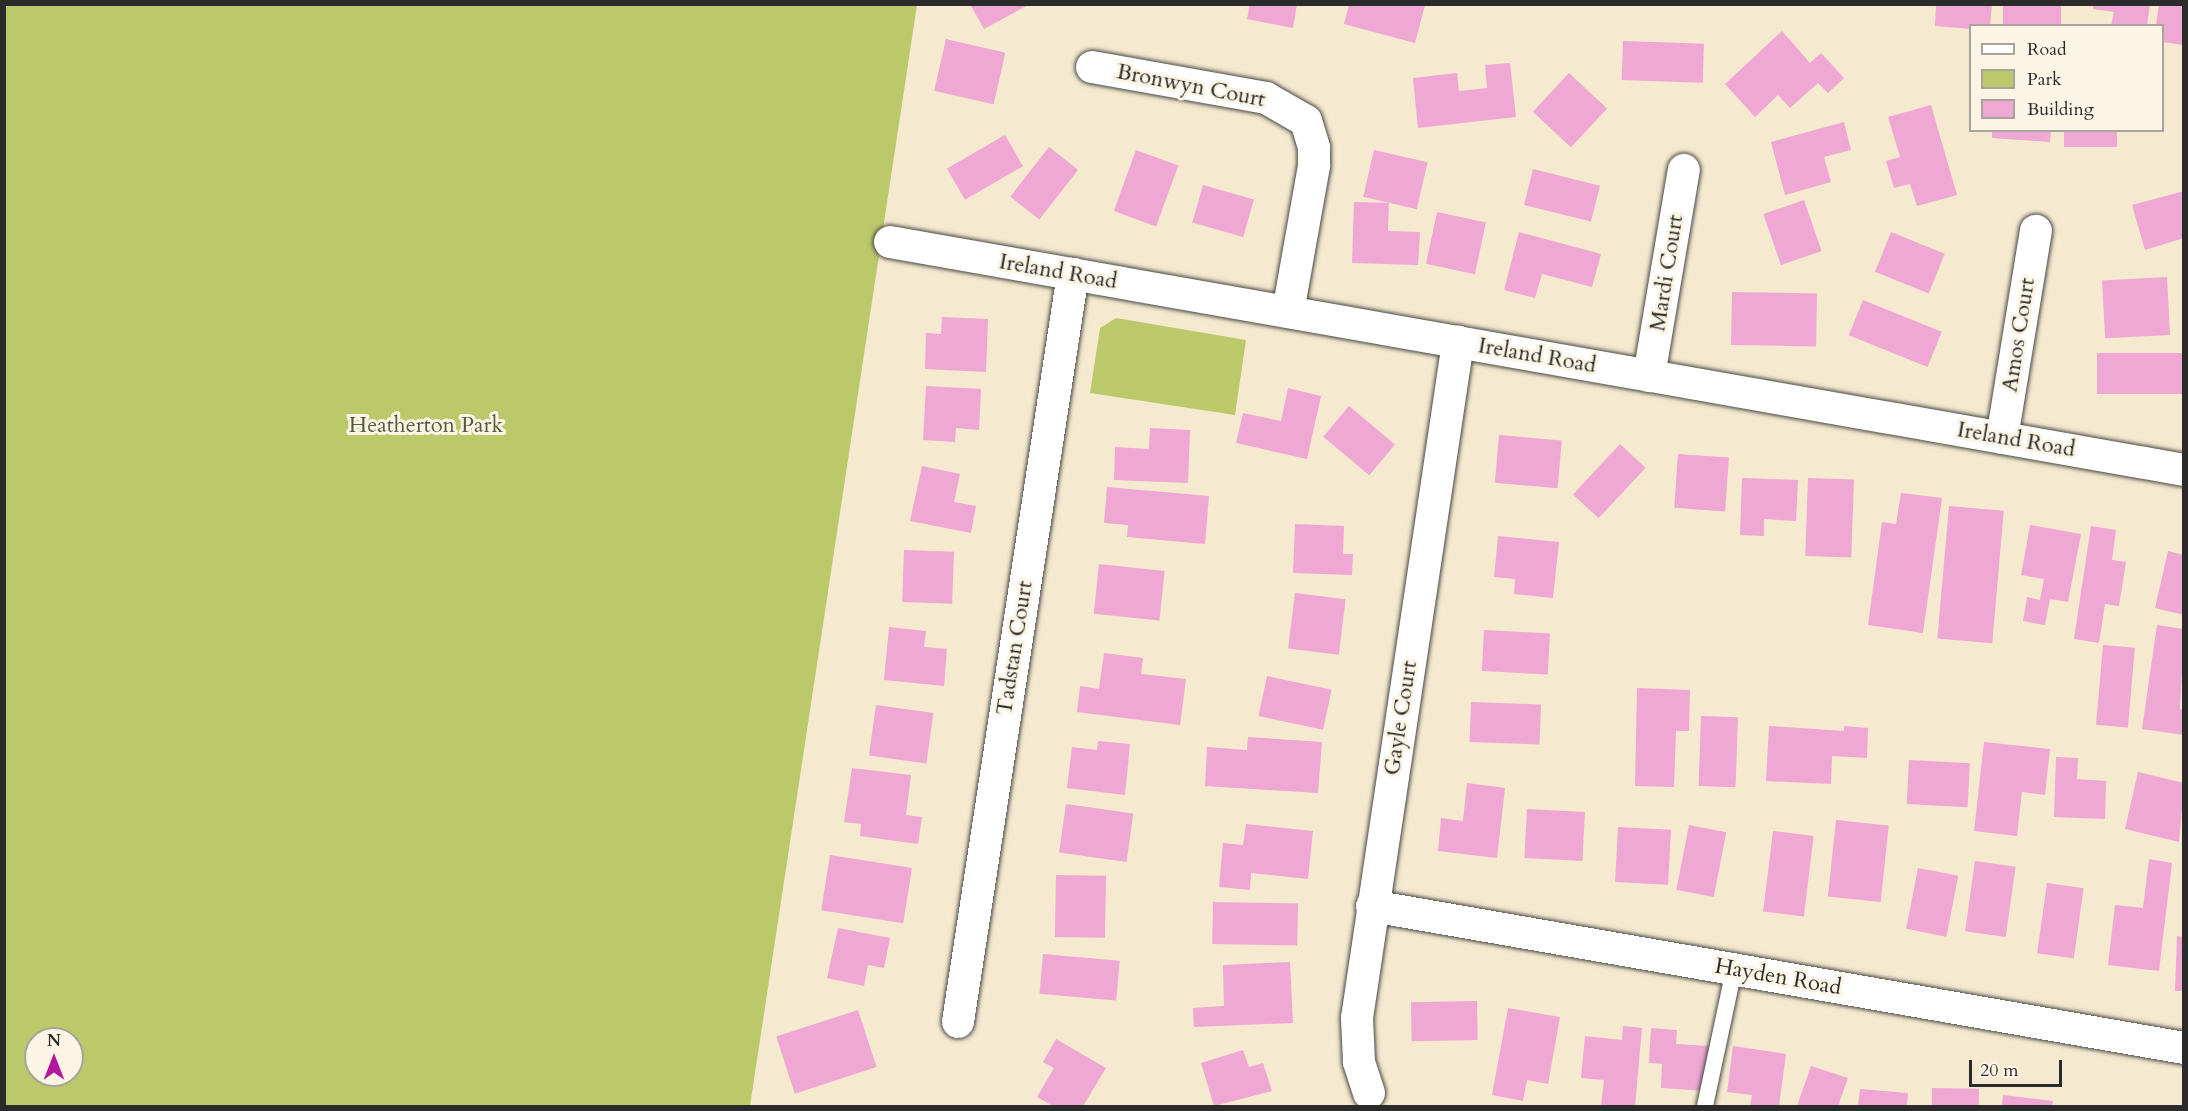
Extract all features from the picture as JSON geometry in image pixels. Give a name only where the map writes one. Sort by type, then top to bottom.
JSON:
[{"type":"street","name":"Bronwyn Court","points":[[1092,67],[1266,98],[1306,121],[1314,148],[1314,166],[1288,312]]},
{"type":"street","name":"Mardi Court","points":[[1649,376],[1684,170]]},
{"type":"street","name":"Amos Court","points":[[2002,438],[2036,231]]},
{"type":"street","name":"Ireland Road","points":[[890,242],[2184,470]]},
{"type":"street","name":"Tadstan Court","points":[[958,1022],[1073,274]]},
{"type":"street","name":"Gayle Court","points":[[1370,1093],[1359,1062],[1357,1018],[1458,342]]},
{"type":"street","name":"Hayden Road","points":[[1372,906],[2184,1048]]},
{"type":"lane","points":[[1705,1107],[1734,969]]},
{"type":"green space","name":"Heatherton Park","points":[[5,5],[917,5],[750,1106],[5,1106]]},
{"type":"green space","points":[[1116,318],[1246,340],[1235,415],[1090,393],[1100,328]]},
{"type":"building","points":[[970,4],[1030,4],[984,29]]},
{"type":"building","points":[[1250,4],[1297,4],[1293,28],[1247,19]]},
{"type":"building","points":[[1936,4],[1992,4],[1990,24],[1969,24],[1969,29],[1935,26]]},
{"type":"building","points":[[2003,4],[2061,4],[2061,24],[2003,24]]},
{"type":"building","points":[[2094,4],[2150,4],[2147,24],[2111,24],[2114,12],[2093,9]]},
{"type":"building","points":[[2159,4],[2184,4],[2184,45],[2164,42],[2164,24],[2156,24]]},
{"type":"building","points":[[1349,5],[1425,5],[1415,43],[1344,24]]},
{"type":"building","points":[[1782,31],[1810,63],[1821,53],[1844,78],[1828,93],[1818,83],[1790,108],[1778,95],[1755,117],[1725,84]]},
{"type":"building","points":[[946,39],[1005,53],[994,104],[934,91]]},
{"type":"building","points":[[1623,41],[1704,44],[1703,83],[1622,80]]},
{"type":"building","points":[[1510,63],[1516,117],[1418,128],[1413,78],[1457,73],[1459,91],[1487,88],[1485,65]]},
{"type":"building","points":[[1569,73],[1607,108],[1571,147],[1533,112]]},
{"type":"building","points":[[1931,105],[1957,195],[1917,206],[1910,184],[1894,188],[1886,161],[1900,157],[1888,117]]},
{"type":"building","points":[[1844,122],[1851,150],[1824,157],[1831,182],[1785,195],[1771,142]]},
{"type":"building","points":[[1992,132],[2051,132],[2050,142],[1992,138]]},
{"type":"building","points":[[2064,132],[2117,132],[2117,147],[2064,147]]},
{"type":"building","points":[[1005,135],[1023,166],[965,200],[947,168]]},
{"type":"building","points":[[1049,147],[1078,170],[1039,219],[1010,197]]},
{"type":"building","points":[[1136,150],[1178,165],[1156,226],[1114,211]]},
{"type":"building","points":[[1374,150],[1428,162],[1417,209],[1363,197]]},
{"type":"building","points":[[1533,169],[1600,186],[1591,222],[1524,205]]},
{"type":"building","points":[[1203,185],[1254,200],[1243,237],[1192,222]]},
{"type":"building","points":[[2184,191],[2184,238],[2145,250],[2132,205]]},
{"type":"building","points":[[1804,200],[1822,251],[1781,265],[1763,214]]},
{"type":"building","points":[[1354,202],[1389,203],[1388,231],[1420,232],[1418,265],[1352,263]]},
{"type":"building","points":[[1437,212],[1486,222],[1475,274],[1426,264]]},
{"type":"building","points":[[1519,232],[1601,254],[1592,287],[1542,274],[1535,298],[1504,290]]},
{"type":"building","points":[[1891,232],[1945,254],[1929,294],[1875,272]]},
{"type":"building","points":[[2167,277],[2170,335],[2105,338],[2102,280]]},
{"type":"building","points":[[1732,292],[1817,293],[1816,346],[1731,345]]},
{"type":"building","points":[[1863,300],[1942,332],[1928,367],[1849,335]]},
{"type":"building","points":[[942,317],[988,319],[986,372],[925,369],[926,333],[941,334]]},
{"type":"building","points":[[2097,353],[2184,353],[2184,394],[2097,394]]},
{"type":"building","points":[[926,386],[981,389],[979,430],[956,428],[955,442],[923,440]]},
{"type":"building","points":[[1288,388],[1321,396],[1307,459],[1236,443],[1243,413],[1281,421]]},
{"type":"building","points":[[1349,406],[1395,445],[1369,475],[1323,437]]},
{"type":"building","points":[[1150,428],[1190,430],[1188,483],[1114,480],[1115,447],[1149,449]]},
{"type":"building","points":[[1499,435],[1562,440],[1558,488],[1495,483]]},
{"type":"building","points":[[1620,444],[1646,468],[1599,518],[1573,494]]},
{"type":"building","points":[[1678,454],[1729,458],[1725,511],[1674,508]]},
{"type":"building","points":[[922,466],[960,474],[954,502],[976,506],[971,533],[910,521]]},
{"type":"building","points":[[1742,478],[1798,480],[1796,521],[1764,519],[1764,536],[1740,535]]},
{"type":"building","points":[[1808,478],[1854,480],[1851,558],[1805,556]]},
{"type":"building","points":[[1107,487],[1209,496],[1205,544],[1127,537],[1128,525],[1104,523]]},
{"type":"building","points":[[1901,493],[1942,498],[1923,633],[1868,625],[1882,522],[1896,524]]},
{"type":"building","points":[[1949,506],[2004,511],[1992,643],[1937,638]]},
{"type":"building","points":[[1295,524],[1344,526],[1343,554],[1353,554],[1352,575],[1293,573]]},
{"type":"building","points":[[2030,525],[2081,534],[2068,602],[2050,599],[2045,625],[2023,621],[2027,597],[2040,600],[2044,579],[2021,575]]},
{"type":"building","points":[[2091,526],[2116,530],[2112,560],[2126,562],[2119,606],[2105,604],[2099,643],[2074,639]]},
{"type":"building","points":[[1498,536],[1559,542],[1553,598],[1514,594],[1515,579],[1494,577]]},
{"type":"building","points":[[904,550],[954,552],[952,604],[902,602]]},
{"type":"building","points":[[2168,551],[2184,555],[2184,615],[2155,608]]},
{"type":"building","points":[[1099,564],[1165,571],[1159,621],[1094,614]]},
{"type":"building","points":[[1295,593],[1346,599],[1339,655],[1288,649]]},
{"type":"building","points":[[2157,625],[2184,629],[2180,709],[2184,710],[2184,735],[2142,729]]},
{"type":"building","points":[[889,627],[926,631],[924,647],[947,649],[944,686],[884,680]]},
{"type":"building","points":[[1484,630],[1550,633],[1548,674],[1482,671]]},
{"type":"building","points":[[2103,645],[2135,648],[2128,727],[2096,725]]},
{"type":"building","points":[[1104,653],[1143,658],[1141,674],[1186,679],[1180,725],[1077,712],[1080,686],[1099,689]]},
{"type":"building","points":[[1267,676],[1332,690],[1323,730],[1258,716]]},
{"type":"building","points":[[1637,688],[1690,690],[1689,731],[1676,731],[1674,787],[1635,786]]},
{"type":"building","points":[[1471,702],[1541,704],[1540,744],[1470,742]]},
{"type":"building","points":[[876,705],[933,713],[926,764],[869,756]]},
{"type":"building","points":[[1701,716],[1738,717],[1736,787],[1699,786]]},
{"type":"building","points":[[1769,726],[1844,731],[1844,726],[1868,728],[1867,758],[1832,756],[1831,784],[1766,781]]},
{"type":"building","points":[[1248,737],[1322,742],[1318,793],[1205,786],[1207,747],[1247,750]]},
{"type":"building","points":[[1098,741],[1130,744],[1125,795],[1067,788],[1072,747],[1097,750]]},
{"type":"building","points":[[1984,742],[2050,749],[2045,795],[2022,792],[2017,836],[1974,831]]},
{"type":"building","points":[[2056,757],[2078,758],[2077,779],[2106,781],[2105,819],[2054,817]]},
{"type":"building","points":[[1909,760],[1970,763],[1968,807],[1907,804]]},
{"type":"building","points":[[852,768],[911,775],[906,815],[922,817],[918,844],[860,836],[861,824],[844,822]]},
{"type":"building","points":[[2138,772],[2184,783],[2179,842],[2125,829]]},
{"type":"building","points":[[1467,783],[1505,788],[1497,858],[1438,851],[1441,818],[1463,821]]},
{"type":"building","points":[[1066,804],[1133,813],[1127,862],[1059,853]]},
{"type":"building","points":[[1527,809],[1585,812],[1582,861],[1524,858]]},
{"type":"building","points":[[1836,820],[1889,826],[1881,902],[1828,897]]},
{"type":"building","points":[[1246,824],[1313,831],[1308,879],[1251,873],[1250,890],[1219,887],[1223,843],[1243,845]]},
{"type":"building","points":[[1689,825],[1726,832],[1714,897],[1676,890]]},
{"type":"building","points":[[1618,827],[1671,830],[1668,885],[1615,882]]},
{"type":"building","points":[[1773,831],[1814,836],[1804,916],[1763,911]]},
{"type":"building","points":[[830,855],[912,868],[903,923],[821,910]]},
{"type":"building","points":[[2149,859],[2172,863],[2159,971],[2108,965],[2115,905],[2143,908]]},
{"type":"building","points":[[1975,861],[2016,867],[2006,937],[1965,931]]},
{"type":"building","points":[[1918,868],[1958,876],[1946,937],[1906,929]]},
{"type":"building","points":[[1056,875],[1106,876],[1105,938],[1055,937]]},
{"type":"building","points":[[2047,883],[2084,888],[2074,958],[2037,953]]},
{"type":"building","points":[[1213,902],[1298,903],[1297,945],[1212,944]]},
{"type":"building","points":[[838,928],[890,938],[884,968],[868,965],[864,986],[827,978]]},
{"type":"building","points":[[2177,936],[2184,937],[2184,991],[2175,991]]},
{"type":"building","points":[[1043,954],[1120,961],[1116,1001],[1040,994]]},
{"type":"building","points":[[1290,962],[1293,1023],[1194,1027],[1193,1008],[1224,1006],[1223,965]]},
{"type":"building","points":[[1477,1001],[1478,1040],[1412,1041],[1411,1002]]},
{"type":"building","points":[[1508,1008],[1560,1017],[1548,1084],[1527,1080],[1523,1101],[1492,1095]]},
{"type":"building","points":[[858,1010],[877,1067],[795,1094],[776,1037]]},
{"type":"building","points":[[1623,1026],[1642,1028],[1635,1106],[1601,1106],[1604,1080],[1581,1078],[1585,1036],[1622,1040]]},
{"type":"building","points":[[1651,1028],[1677,1030],[1676,1044],[1709,1046],[1706,1091],[1661,1088],[1662,1064],[1649,1063]]},
{"type":"building","points":[[1056,1039],[1106,1068],[1083,1106],[1053,1106],[1037,1097],[1054,1068],[1043,1062]]},
{"type":"building","points":[[1733,1046],[1786,1054],[1779,1106],[1750,1106],[1752,1095],[1727,1092]]},
{"type":"building","points":[[1243,1050],[1249,1067],[1263,1063],[1272,1091],[1214,1106],[1201,1063]]},
{"type":"building","points":[[1811,1066],[1848,1078],[1838,1106],[1797,1106]]},
{"type":"building","points":[[1932,1088],[1979,1089],[1979,1106],[1932,1106]]},
{"type":"building","points":[[1860,1089],[1908,1093],[1907,1106],[1858,1106]]},
{"type":"building","points":[[2003,1095],[2053,1101],[2052,1106],[2002,1106]]}]
